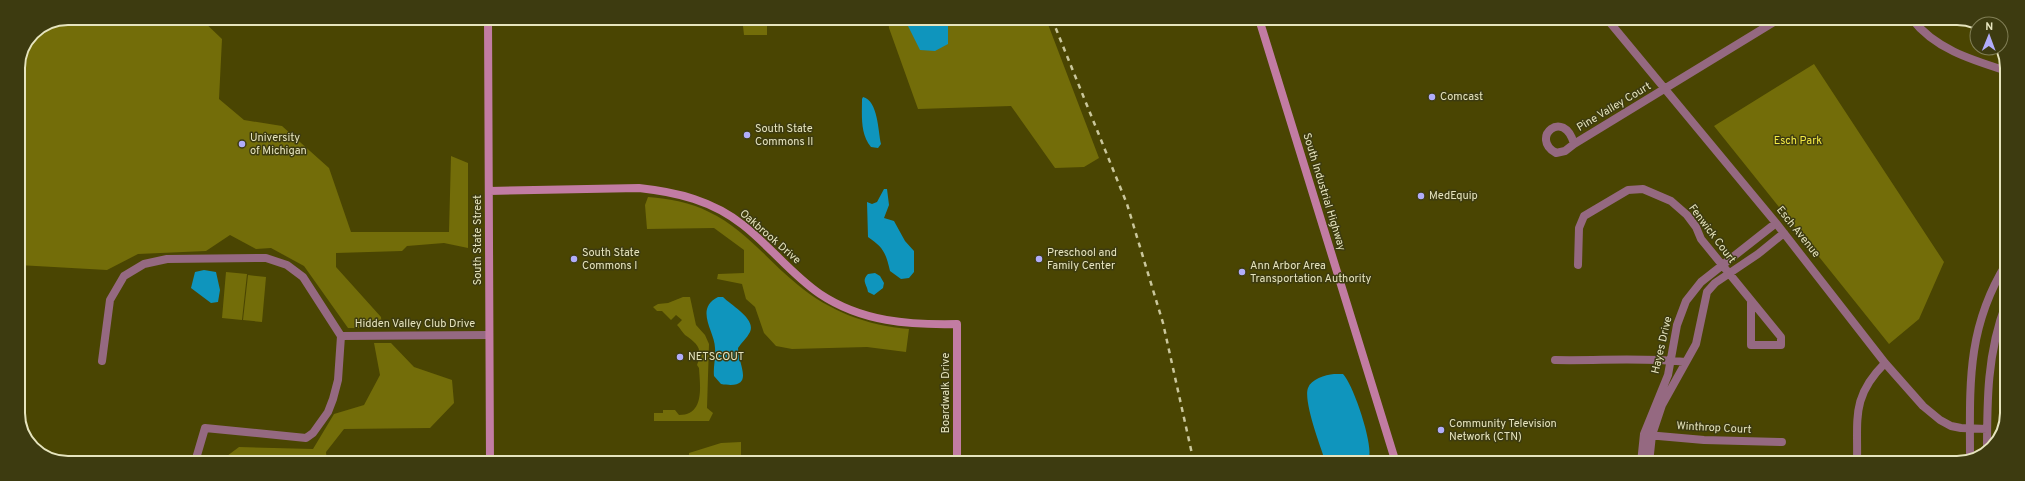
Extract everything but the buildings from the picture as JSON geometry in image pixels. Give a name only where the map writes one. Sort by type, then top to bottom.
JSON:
[{"type":"street","name":"South State Street","points":[[488,25],[490,456]]},
{"type":"street","name":"South Industrial Highway","points":[[1261,25],[1394,456]]},
{"type":"street","name":"Esch Avenue","points":[[1612,25],[1666,88],[1776,223],[1885,363],[1923,406],[1940,420],[1951,426],[1987,429]]},
{"type":"street","name":"Pine Valley Court","points":[[1574,144],[1768,25]]},
{"type":"street","points":[[1918,25],[1930,37],[1951,51],[2000,69]]},
{"type":"street","name":"Oakbrook Drive","points":[[489,191],[639,188],[663,191],[693,198],[721,210],[743,225],[801,279],[820,294],[841,306],[870,317],[897,323],[957,324]]},
{"type":"street","name":"Fenwick Court","points":[[1578,265],[1579,228],[1584,216],[1628,190],[1643,189],[1671,201],[1687,215],[1696,227],[1700,239],[1781,337],[1781,345],[1750,345],[1751,301]]},
{"type":"street","name":"Hayes Drive","points":[[1643,456],[1648,435],[1668,375],[1681,311],[1701,282],[1776,223]]},
{"type":"street","name":"Hayes Drive","points":[[1649,456],[1648,435],[1662,405],[1696,344],[1707,292],[1715,283],[1758,254],[1784,233]]},
{"type":"street","name":"Hidden Valley Club Drive","points":[[102,361],[110,300],[124,276],[144,264],[167,259],[266,258],[287,265],[303,277],[341,336],[339,372],[328,412],[313,433],[306,438],[205,428],[197,456]]},
{"type":"street","points":[[1970,454],[1970,380],[1975,338],[1986,302],[2000,275]]},
{"type":"street","points":[[1987,443],[1988,386],[1991,354],[2000,319]]},
{"type":"street","name":"Boardwalk Drive","points":[[957,324],[957,456]]},
{"type":"street","name":"Hidden Valley Club Drive","points":[[341,336],[489,335]]},
{"type":"street","points":[[1555,360],[1624,361],[1639,359],[1685,362]]},
{"type":"street","points":[[1857,456],[1859,406],[1861,396],[1866,385],[1885,363]]},
{"type":"street","name":"Winthrop Court","points":[[1648,435],[1704,440],[1782,442]]},
{"type":"green space","points":[[68,25],[207,25],[222,39],[219,99],[244,120],[282,126],[329,168],[351,232],[449,232],[451,156],[468,163],[468,248],[444,243],[407,246],[402,251],[336,253],[336,267],[381,317],[382,328],[348,328],[304,266],[271,248],[256,249],[230,235],[206,251],[138,254],[107,270],[25,265],[25,68],[28,52],[32,44],[44,32],[52,28]]},
{"type":"green space","points":[[767,25],[767,35],[744,35],[743,26]]},
{"type":"green space","points":[[889,25],[1048,25],[1099,158],[1084,167],[1055,168],[1011,106],[918,109]]},
{"type":"green space","name":"Esch Park","points":[[1814,64],[1944,262],[1919,319],[1889,344],[1714,126]]},
{"type":"green space","points":[[648,197],[687,203],[722,219],[745,236],[798,285],[836,310],[879,325],[909,329],[906,352],[867,347],[792,349],[776,346],[764,333],[755,307],[746,299],[742,284],[717,279],[718,274],[744,273],[744,250],[714,228],[647,229],[645,205]]},
{"type":"green space","points":[[226,272],[247,274],[242,320],[222,318]]},
{"type":"green space","points":[[248,275],[266,277],[262,322],[243,320]]},
{"type":"green space","points":[[683,297],[690,297],[696,325],[705,335],[709,344],[707,408],[713,413],[709,421],[654,421],[654,413],[663,413],[663,410],[675,410],[679,415],[687,414],[697,405],[699,398],[699,368],[697,365],[699,359],[698,347],[677,325],[682,320],[676,315],[671,320],[662,311],[657,311],[653,307],[658,304],[668,303]]},
{"type":"green space","points":[[374,343],[391,343],[414,367],[452,380],[454,403],[430,428],[344,429],[326,452],[326,456],[227,456],[239,447],[313,449],[334,414],[364,405],[380,375]]},
{"type":"green space","points":[[741,442],[741,456],[689,456],[689,453],[721,443]]},
{"type":"water","points":[[908,25],[948,25],[948,44],[935,51],[920,50]]},
{"type":"water","points":[[863,97],[872,104],[874,110],[881,144],[878,148],[871,147],[867,142],[863,130]]},
{"type":"water","points":[[884,189],[887,189],[889,205],[884,218],[894,221],[905,241],[914,251],[914,272],[909,278],[901,279],[890,271],[883,251],[868,237],[867,202],[872,204],[877,202]]},
{"type":"water","points":[[204,270],[216,272],[220,290],[218,302],[211,303],[191,288],[195,272]]},
{"type":"water","points":[[875,273],[880,276],[884,283],[883,288],[874,295],[868,292],[865,279],[868,274]]},
{"type":"water","points":[[718,297],[723,297],[742,313],[750,322],[751,327],[749,334],[738,348],[743,375],[742,380],[739,383],[732,385],[721,384],[714,376],[715,348],[708,321],[707,308],[711,302]]},
{"type":"water","points":[[1343,374],[1352,389],[1365,427],[1369,456],[1324,456],[1310,413],[1307,394],[1308,388],[1312,382],[1327,375]]},
{"type":"railway","points":[[1054,25],[1127,204],[1163,323],[1192,456]]},
{"type":"place","name":"Comcast","points":[[1432,97]]},
{"type":"place","name":"South State Commons II","points":[[747,135]]},
{"type":"place","name":"University of Michigan","points":[[242,144]]},
{"type":"place","name":"MedEquip","points":[[1421,196]]},
{"type":"place","name":"South State Commons I","points":[[574,259]]},
{"type":"place","name":"Preschool and Family Center","points":[[1039,259]]},
{"type":"place","name":"Ann Arbor Area Transportation Authority","points":[[1242,272]]},
{"type":"place","name":"NETSCOUT","points":[[680,357]]},
{"type":"place","name":"Community Television Network (CTN)","points":[[1441,430]]}]
